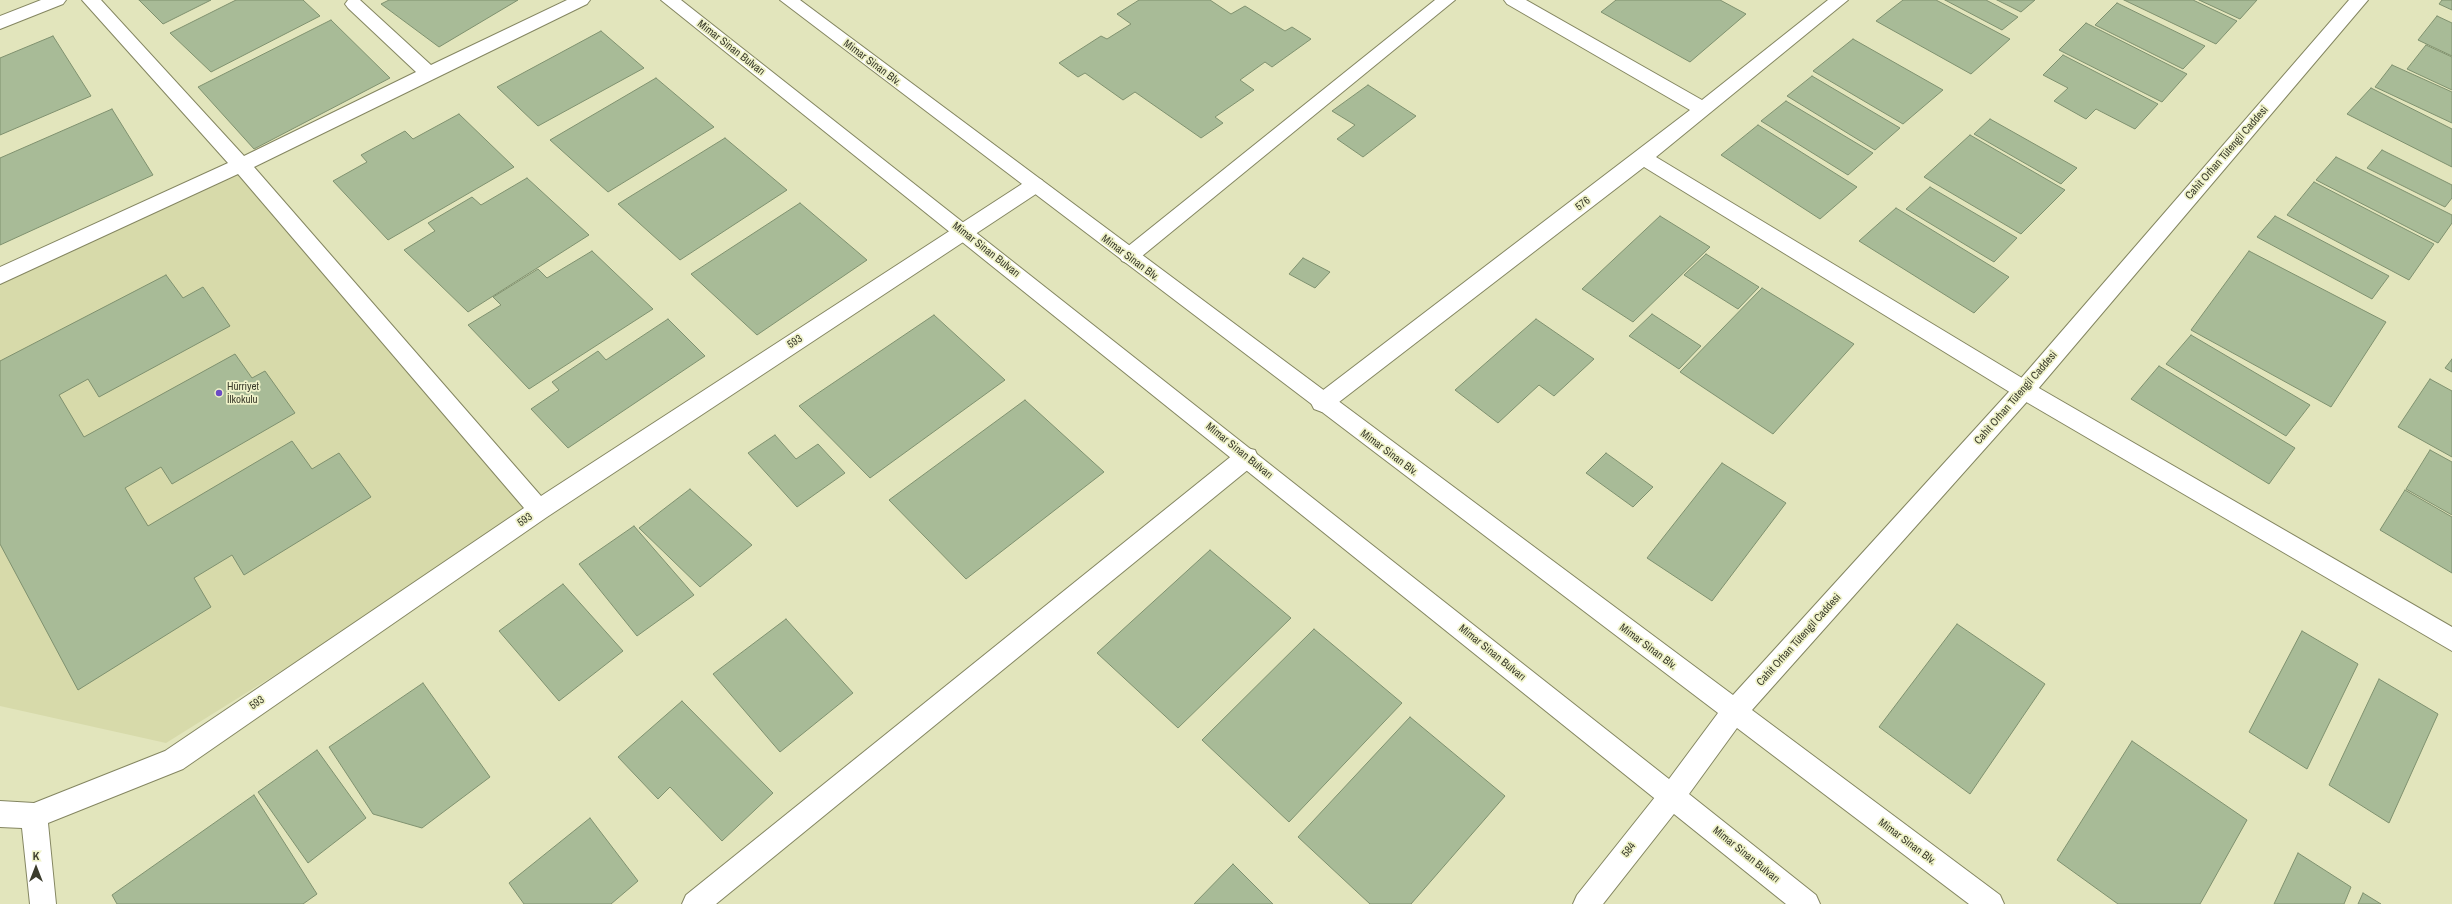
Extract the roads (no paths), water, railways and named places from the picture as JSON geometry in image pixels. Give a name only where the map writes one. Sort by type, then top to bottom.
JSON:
[{"type":"street","points":[[0,24],[57,0]]},
{"type":"street","points":[[91,0],[241,165],[539,510]]},
{"type":"street","points":[[0,276],[241,165],[581,0]]},
{"type":"street","name":"Mimar Sinan Bulvarı","points":[[670,0],[1247,457],[1807,904]]},
{"type":"street","name":"Mimar Sinan Blv.","points":[[789,0],[1322,403],[1991,904]]},
{"type":"street","points":[[1129,256],[1446,0]]},
{"type":"street","points":[[1513,0],[1703,109]]},
{"type":"street","name":"576","points":[[1322,403],[1643,158],[1839,0]]},
{"type":"street","name":"Cahit Orhan Tütengil Caddesi","points":[[1672,796],[1734,712],[2024,390],[2359,0]]},
{"type":"street","points":[[354,4],[429,74]]},
{"type":"street","points":[[1643,158],[2024,390],[2452,640]]},
{"type":"street","name":"593","points":[[0,814],[34,816],[174,760],[539,510],[1034,185]]},
{"type":"street","points":[[695,904],[1247,457]]},
{"type":"street","name":"584","points":[[1586,904],[1672,796]]},
{"type":"street","points":[[34,816],[43,904]]},
{"type":"place","name":"Hürriyet İlkokulu","points":[[219,393]]}]
